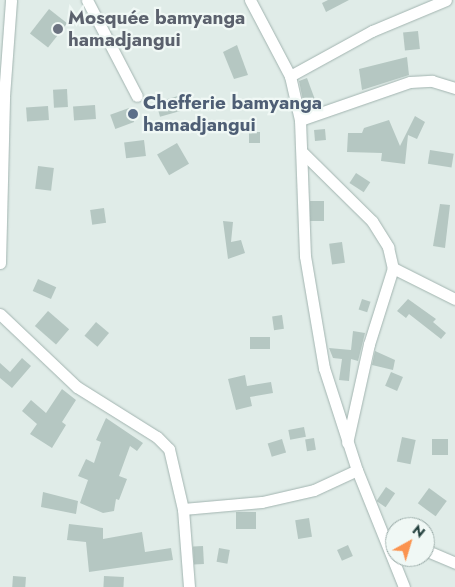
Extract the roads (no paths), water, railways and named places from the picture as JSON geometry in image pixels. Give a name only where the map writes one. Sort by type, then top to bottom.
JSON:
[{"type":"street","points":[[0,262],[4,96],[11,0]]},
{"type":"street","points":[[250,0],[290,76],[300,120],[305,256],[324,368],[347,444],[404,587]]},
{"type":"street","points":[[290,76],[372,31],[446,0]]},
{"type":"street","points":[[90,2],[137,96]]},
{"type":"street","points":[[300,120],[410,82],[432,81],[455,88]]},
{"type":"street","points":[[302,153],[372,221],[388,247],[393,268],[369,344],[347,444]]},
{"type":"street","points":[[393,268],[455,298]]},
{"type":"street","points":[[0,314],[77,387],[157,437],[169,449],[183,509],[189,587]]},
{"type":"street","points":[[183,509],[262,502],[314,490],[357,470]]},
{"type":"street","points":[[381,526],[385,529]]},
{"type":"street","points":[[435,554],[455,563]]},
{"type":"place","name":"Mosquée bamyanga hamadjangui","points":[[58,29]]},
{"type":"place","name":"Chefferie bamyanga hamadjangui","points":[[133,114]]}]
